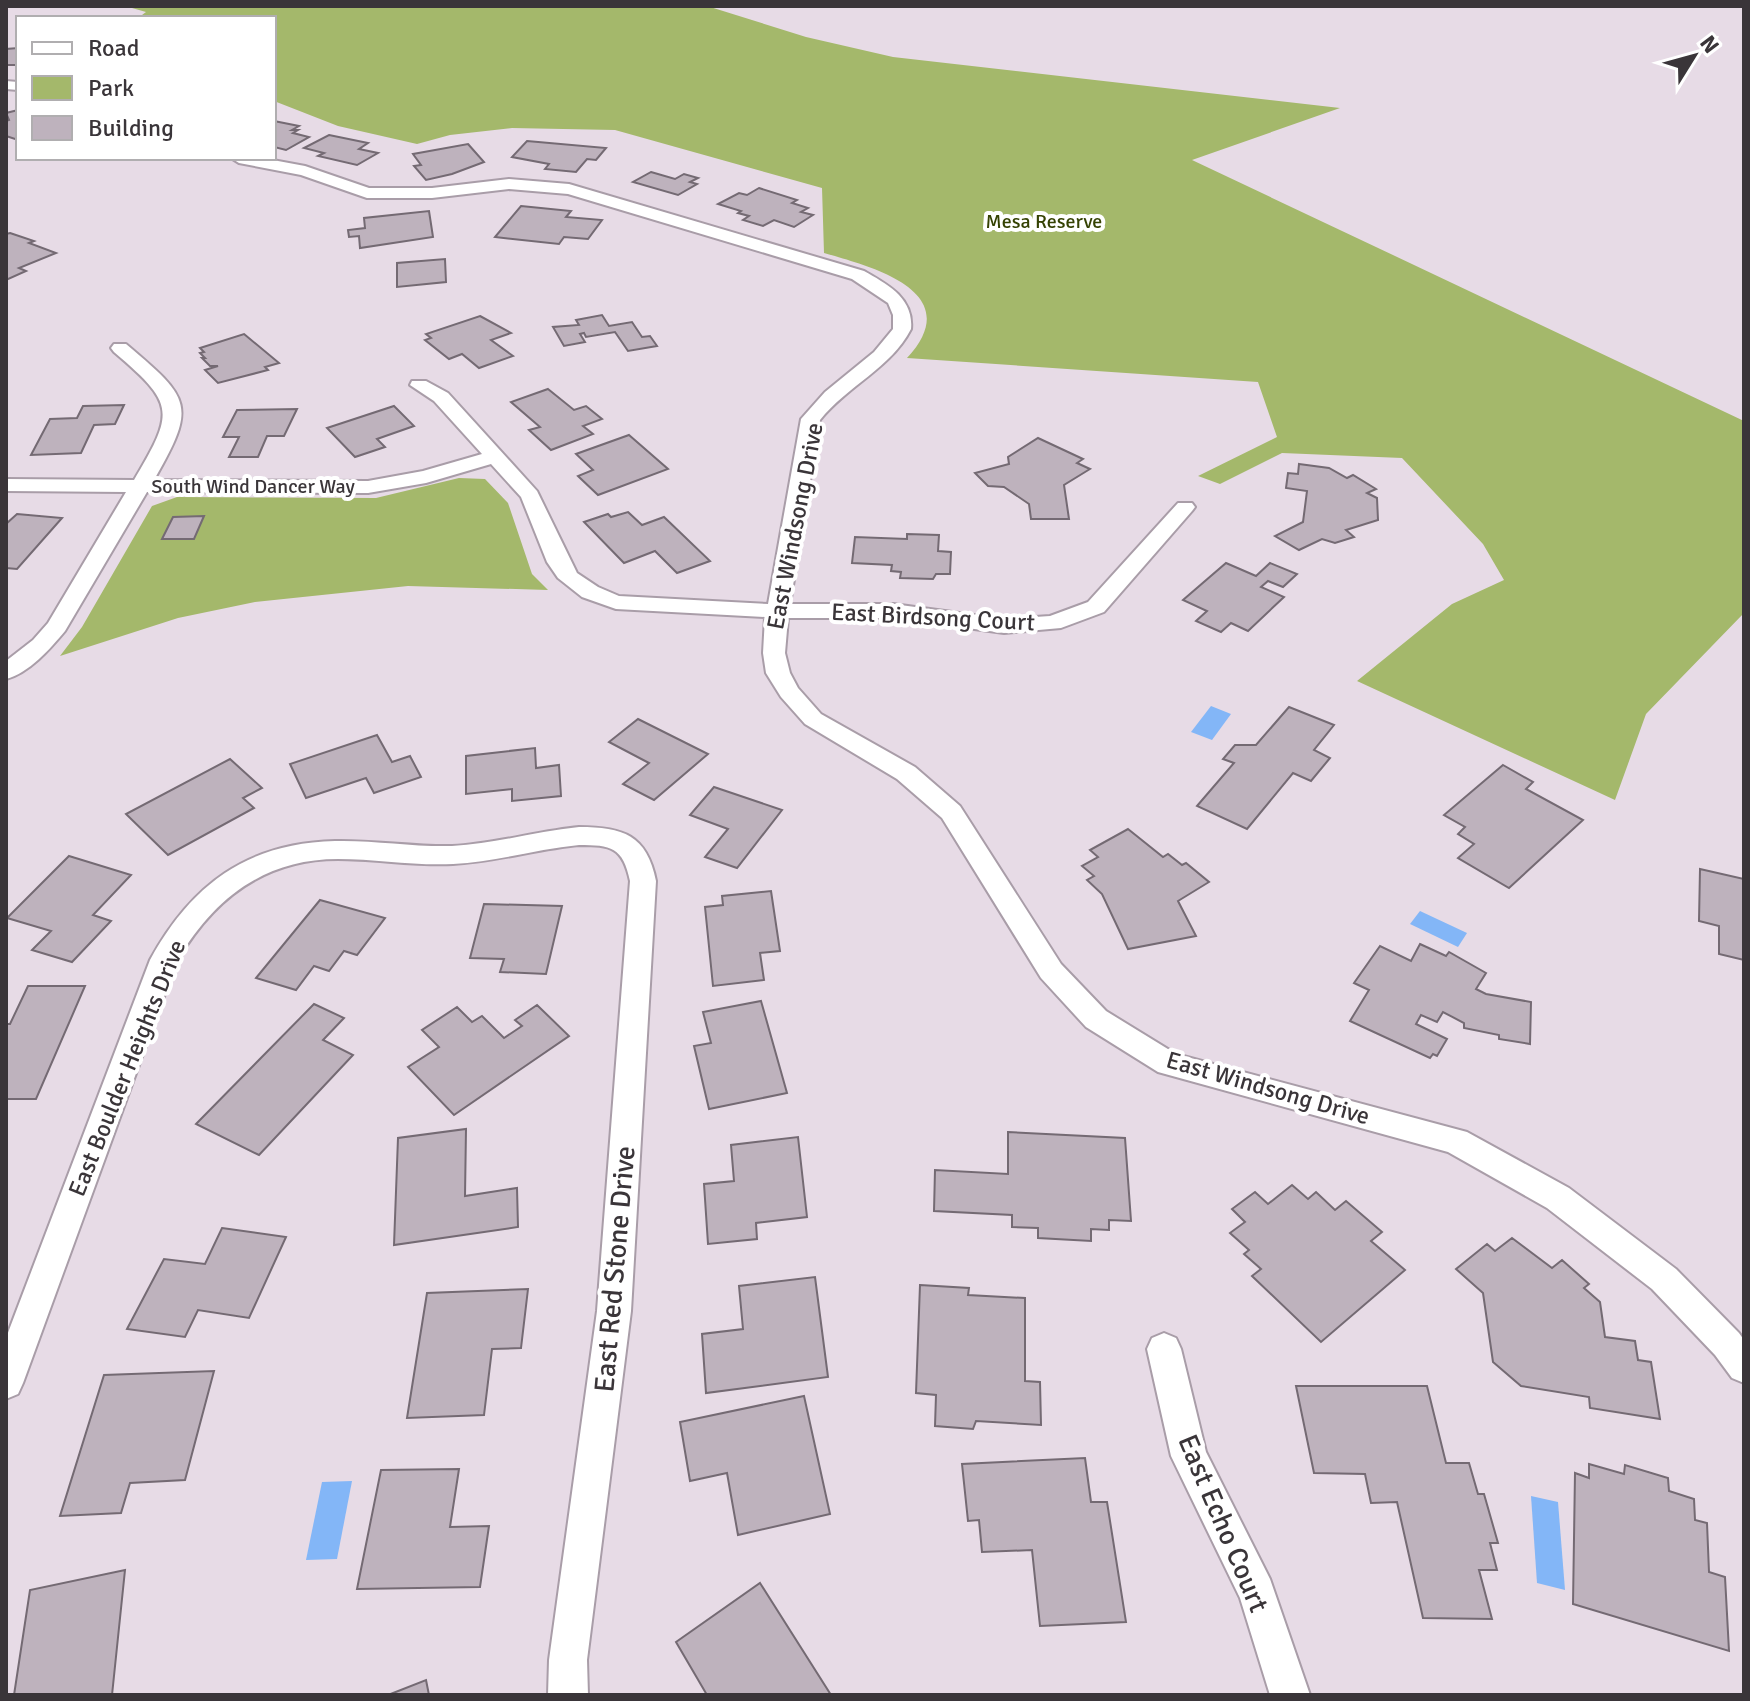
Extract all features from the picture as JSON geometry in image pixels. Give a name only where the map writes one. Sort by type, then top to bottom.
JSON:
[{"type":"street","name":"East Windsong Drive","points":[[249,160],[305,171],[367,193],[421,194],[509,184],[569,189],[858,275],[895,300],[902,314],[902,331],[886,349],[822,404],[811,419],[778,611],[774,653],[778,673],[789,692],[813,719],[906,773],[951,812],[1051,971],[1096,1019],[1168,1064],[1456,1141],[1558,1198],[1664,1279],[1727,1344],[1744,1367]]},
{"type":"street","points":[[6,672],[41,645],[57,626],[175,422],[171,396],[120,348]]},
{"type":"street","name":"East Birdsong Court","points":[[419,385],[441,397],[530,495],[558,562],[569,578],[590,592],[616,602],[778,611],[893,611],[1004,626],[1053,623],[1096,607],[1185,507]]},
{"type":"street","name":"South Wind Dancer Way","points":[[6,485],[368,487],[426,477],[496,456]]},
{"type":"street","name":"East Boulder Heights Drive","points":[[6,1383],[164,960],[201,902],[231,880],[267,862],[300,851],[331,848],[455,855],[579,837],[611,838],[627,845]]},
{"type":"street","name":"East Red Stone Drive","points":[[568,1695],[568,1660],[616,1295],[643,881],[638,857],[627,845]]},
{"type":"street","name":"East Echo Court","points":[[1164,1349],[1189,1456],[1257,1592],[1290,1695]]},
{"type":"green space","name":"Mesa Reserve","points":[[125,6],[707,6],[806,37],[893,57],[1340,108],[1192,160],[1744,421],[1744,613],[1646,714],[1615,800],[1357,681],[1452,604],[1504,580],[1483,544],[1402,458],[1282,453],[1220,484],[1198,476],[1277,437],[1258,382],[907,358],[923,335],[927,316],[920,299],[907,286],[888,275],[824,253],[822,188],[615,130],[512,128],[450,135],[417,144],[338,126],[276,102],[276,16],[141,16],[146,12]]},
{"type":"green space","points":[[459,478],[485,479],[508,503],[532,574],[548,590],[408,586],[255,602],[178,618],[60,656],[82,627],[152,506],[177,497],[376,498]]},
{"type":"water","points":[[1211,706],[1231,714],[1212,740],[1191,732]]},
{"type":"water","points":[[1420,911],[1467,933],[1458,947],[1410,924]]},
{"type":"water","points":[[352,1481],[337,1559],[306,1560],[322,1482]]},
{"type":"water","points":[[1531,1496],[1558,1502],[1565,1590],[1537,1583]]},
{"type":"building","points":[[16,48],[16,65],[6,65],[6,49]]},
{"type":"building","points":[[16,110],[16,139],[6,136],[6,121],[9,120],[6,113]]},
{"type":"building","points":[[276,121],[299,126],[292,130],[298,130],[293,133],[309,137],[286,150],[276,148]]},
{"type":"building","points":[[329,135],[368,143],[359,149],[378,153],[357,165],[318,156],[324,153],[304,148]]},
{"type":"building","points":[[527,141],[606,148],[596,160],[587,159],[576,172],[545,169],[549,164],[512,157]]},
{"type":"building","points":[[468,144],[484,162],[426,180],[414,166],[421,165],[413,154]]},
{"type":"building","points":[[651,172],[675,179],[684,174],[698,178],[690,182],[697,184],[678,195],[633,182]]},
{"type":"building","points":[[759,188],[797,200],[792,203],[808,208],[801,212],[813,215],[794,227],[774,220],[763,226],[743,220],[749,216],[738,213],[741,211],[718,204],[739,193],[747,195]]},
{"type":"building","points":[[521,206],[571,211],[566,217],[602,220],[588,239],[564,237],[559,244],[495,237]]},
{"type":"building","points":[[429,211],[433,237],[360,248],[359,236],[349,237],[348,230],[365,228],[364,218]]},
{"type":"building","points":[[6,234],[56,253],[19,268],[26,271],[6,280]]},
{"type":"building","points":[[445,259],[446,282],[397,287],[397,263]]},
{"type":"building","points":[[602,315],[609,326],[632,322],[642,337],[650,336],[657,346],[628,351],[615,332],[586,337],[584,333],[580,334],[585,342],[564,346],[553,327],[579,325],[576,320]]},
{"type":"building","points":[[480,316],[511,333],[491,340],[513,356],[479,368],[462,354],[449,359],[425,340],[431,338],[426,334]]},
{"type":"building","points":[[244,334],[279,363],[265,367],[268,370],[218,383],[205,370],[218,366],[210,366],[202,358],[205,358],[200,353],[204,352],[200,348]]},
{"type":"building","points":[[548,389],[574,410],[586,406],[602,419],[583,426],[593,434],[551,450],[529,430],[540,427],[511,402]]},
{"type":"building","points":[[124,405],[115,424],[94,425],[81,453],[31,455],[50,419],[77,418],[83,406]]},
{"type":"building","points":[[394,406],[414,426],[377,439],[385,447],[355,457],[327,428]]},
{"type":"building","points":[[297,409],[284,436],[267,436],[258,457],[229,457],[239,437],[223,437],[237,410]]},
{"type":"building","points":[[629,435],[668,469],[598,495],[578,476],[593,470],[576,454]]},
{"type":"building","points":[[1038,438],[1083,459],[1077,463],[1090,469],[1064,485],[1069,519],[1031,519],[1029,504],[1004,487],[988,486],[975,473],[1009,464],[1008,457]]},
{"type":"building","points":[[1299,464],[1329,468],[1347,478],[1353,475],[1376,489],[1367,493],[1377,498],[1378,520],[1346,530],[1354,537],[1335,543],[1322,539],[1299,550],[1275,536],[1303,522],[1307,491],[1286,488],[1288,473],[1298,474]]},
{"type":"building","points":[[628,512],[642,525],[664,517],[710,561],[677,573],[655,551],[624,563],[584,522],[608,514],[611,517]]},
{"type":"building","points":[[17,514],[62,518],[17,569],[6,568],[6,524]]},
{"type":"building","points":[[204,516],[194,539],[162,539],[173,517]]},
{"type":"building","points":[[907,534],[939,535],[938,551],[951,552],[950,574],[936,574],[933,579],[900,578],[901,572],[891,571],[892,565],[852,563],[855,537],[907,539]]},
{"type":"building","points":[[1226,563],[1256,576],[1270,563],[1297,574],[1283,587],[1268,581],[1261,587],[1284,597],[1248,631],[1231,623],[1221,632],[1196,621],[1207,611],[1183,600]]},
{"type":"building","points":[[1289,707],[1334,725],[1314,750],[1330,758],[1311,781],[1293,773],[1247,829],[1197,806],[1234,763],[1223,759],[1235,745],[1256,745]]},
{"type":"building","points":[[638,719],[708,754],[654,800],[623,784],[649,763],[609,742]]},
{"type":"building","points":[[377,735],[392,762],[410,756],[421,777],[374,793],[366,778],[306,798],[290,764]]},
{"type":"building","points":[[535,748],[536,768],[559,765],[561,796],[512,801],[512,789],[466,794],[466,756]]},
{"type":"building","points":[[230,759],[262,788],[243,798],[254,808],[168,855],[126,814]]},
{"type":"building","points":[[1503,765],[1533,782],[1526,789],[1583,820],[1509,888],[1458,858],[1474,844],[1458,834],[1465,827],[1444,815]]},
{"type":"building","points":[[714,787],[782,810],[737,868],[705,857],[728,829],[690,815]]},
{"type":"building","points":[[1128,829],[1163,857],[1168,854],[1182,865],[1186,863],[1209,882],[1178,901],[1196,936],[1128,949],[1102,894],[1087,880],[1094,876],[1082,866],[1098,857],[1090,850]]},
{"type":"building","points":[[69,856],[131,875],[93,915],[111,921],[72,962],[32,950],[51,931],[7,918]]},
{"type":"building","points":[[1700,869],[1744,879],[1744,960],[1719,954],[1719,926],[1699,921]]},
{"type":"building","points":[[771,891],[780,951],[760,953],[764,980],[713,986],[705,907],[723,905],[722,896]]},
{"type":"building","points":[[320,900],[385,918],[357,955],[344,951],[329,971],[314,966],[296,990],[256,978]]},
{"type":"building","points":[[484,904],[562,906],[546,974],[500,972],[504,959],[470,958]]},
{"type":"building","points":[[1420,944],[1446,956],[1449,952],[1486,973],[1476,989],[1486,994],[1531,1002],[1530,1044],[1499,1039],[1499,1035],[1464,1028],[1464,1023],[1443,1012],[1437,1022],[1421,1015],[1416,1024],[1447,1039],[1437,1056],[1433,1054],[1430,1058],[1350,1021],[1369,990],[1354,983],[1380,946],[1411,961]]},
{"type":"building","points":[[28,986],[85,986],[36,1099],[6,1099],[6,1024],[10,1024]]},
{"type":"building","points":[[761,1001],[787,1093],[709,1109],[694,1046],[711,1043],[703,1012]]},
{"type":"building","points":[[314,1004],[344,1018],[323,1040],[353,1055],[259,1155],[196,1124]]},
{"type":"building","points":[[537,1005],[569,1036],[454,1115],[408,1067],[439,1047],[422,1030],[457,1007],[472,1022],[482,1016],[504,1038],[522,1026],[515,1020]]},
{"type":"building","points":[[466,1129],[465,1196],[517,1188],[518,1227],[394,1245],[398,1138]]},
{"type":"building","points":[[1008,1132],[1125,1138],[1131,1221],[1109,1220],[1109,1230],[1091,1229],[1091,1241],[1038,1238],[1038,1228],[1012,1227],[1012,1215],[934,1211],[935,1170],[1008,1174]]},
{"type":"building","points":[[798,1137],[807,1217],[756,1223],[757,1239],[708,1244],[704,1184],[734,1181],[731,1145]]},
{"type":"building","points":[[1292,1185],[1308,1199],[1316,1192],[1335,1210],[1346,1201],[1382,1232],[1371,1241],[1405,1270],[1321,1342],[1252,1276],[1261,1269],[1244,1254],[1249,1250],[1230,1233],[1245,1222],[1232,1209],[1255,1192],[1268,1204]]},
{"type":"building","points":[[222,1228],[286,1237],[249,1318],[198,1310],[185,1337],[127,1329],[164,1259],[205,1264]]},
{"type":"building","points":[[1512,1238],[1552,1268],[1562,1260],[1589,1284],[1584,1288],[1600,1302],[1605,1337],[1635,1341],[1638,1360],[1651,1362],[1660,1419],[1590,1408],[1589,1397],[1521,1386],[1493,1362],[1483,1293],[1456,1269],[1487,1244],[1495,1251]]},
{"type":"building","points":[[815,1277],[828,1377],[706,1393],[702,1334],[743,1329],[739,1286]]},
{"type":"building","points":[[920,1285],[969,1288],[968,1295],[1025,1298],[1025,1381],[1040,1382],[1041,1425],[976,1421],[973,1429],[935,1426],[936,1395],[916,1393]]},
{"type":"building","points":[[528,1289],[521,1348],[492,1349],[484,1415],[407,1418],[427,1293]]},
{"type":"building","points":[[214,1371],[185,1480],[130,1483],[121,1513],[60,1516],[104,1375]]},
{"type":"building","points":[[1296,1386],[1427,1386],[1446,1463],[1469,1463],[1478,1494],[1484,1494],[1498,1543],[1490,1543],[1497,1570],[1479,1570],[1492,1619],[1423,1618],[1397,1502],[1371,1503],[1365,1474],[1314,1473]]},
{"type":"building","points":[[804,1396],[830,1514],[738,1535],[727,1473],[690,1481],[680,1422]]},
{"type":"building","points":[[1085,1458],[1091,1502],[1107,1502],[1126,1622],[1040,1626],[1032,1550],[982,1552],[979,1520],[968,1521],[962,1464]]},
{"type":"building","points":[[1589,1464],[1624,1474],[1625,1465],[1668,1478],[1669,1491],[1694,1499],[1695,1520],[1707,1523],[1709,1572],[1725,1577],[1729,1651],[1573,1604],[1575,1473],[1589,1478]]},
{"type":"building","points":[[459,1469],[450,1527],[489,1526],[480,1587],[357,1589],[381,1470]]},
{"type":"building","points":[[125,1570],[112,1695],[14,1695],[30,1590]]},
{"type":"building","points":[[760,1583],[831,1695],[707,1695],[676,1642]]},
{"type":"building","points":[[426,1680],[429,1695],[388,1695]]}]
